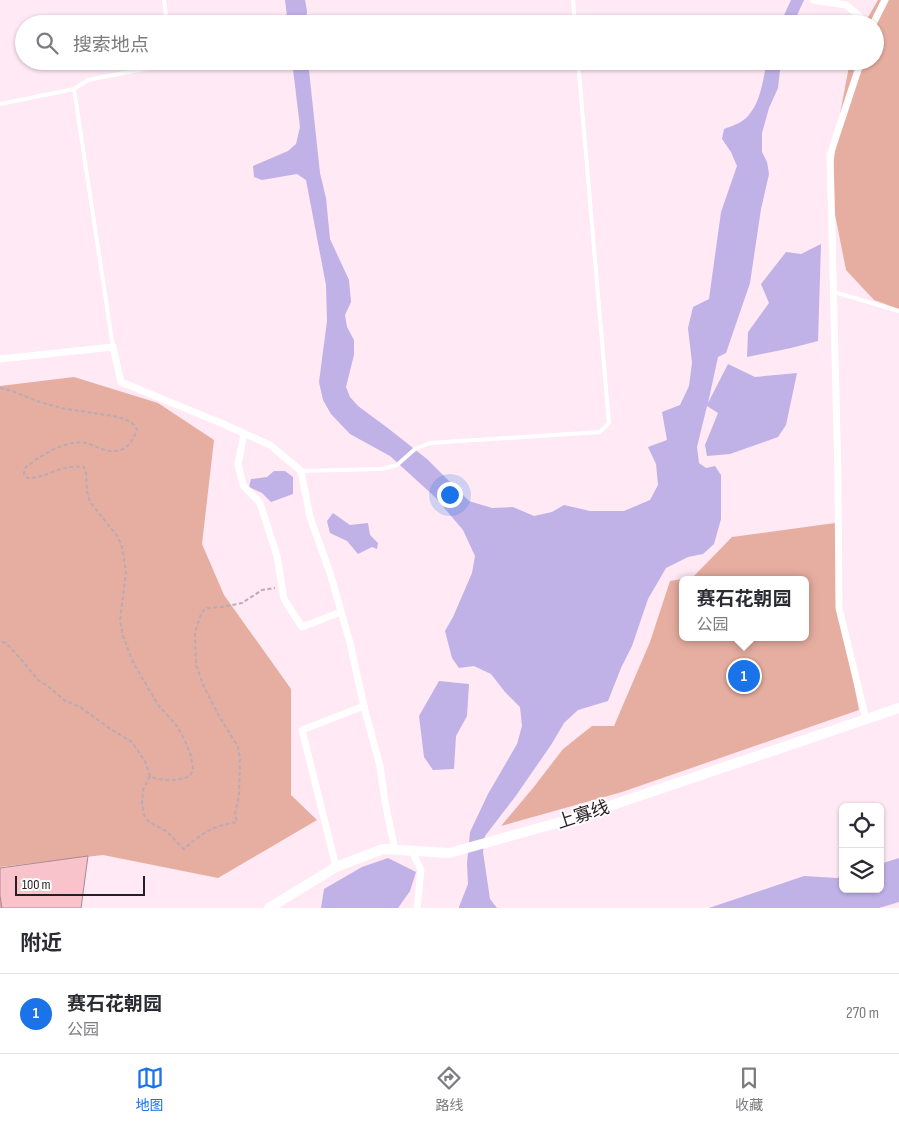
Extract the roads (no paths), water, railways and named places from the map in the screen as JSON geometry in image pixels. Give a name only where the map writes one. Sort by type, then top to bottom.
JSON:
[{"type":"street","points":[[812,0],[846,5],[858,15]]},
{"type":"street","points":[[878,15],[886,0]]},
{"type":"street","points":[[858,70],[830,155],[839,608],[866,719]]},
{"type":"street","points":[[0,359],[112,347],[121,382],[270,445],[301,471],[310,517],[331,576],[350,643],[380,766],[395,850]]},
{"type":"street","points":[[244,434],[238,464],[243,486],[260,503],[277,556],[284,599],[302,627],[341,612]]},
{"type":"street","points":[[336,867],[302,730],[364,706]]},
{"type":"street","name":"上寡线","points":[[269,908],[336,867],[383,849],[450,853],[568,820],[899,708]]},
{"type":"street","points":[[412,851],[421,870],[417,908]]},
{"type":"lane","points":[[164,0],[166,15]]},
{"type":"lane","points":[[573,0],[574,15]]},
{"type":"lane","points":[[0,104],[74,88],[88,80],[135,70]]},
{"type":"lane","points":[[301,471],[382,469],[397,465],[415,449],[430,443],[600,432],[609,423],[579,70]]},
{"type":"lane","points":[[74,88],[112,347]]},
{"type":"lane","points":[[834,292],[899,311]]},
{"type":"place","name":"赛石花朝园","points":[[744,676]]}]
